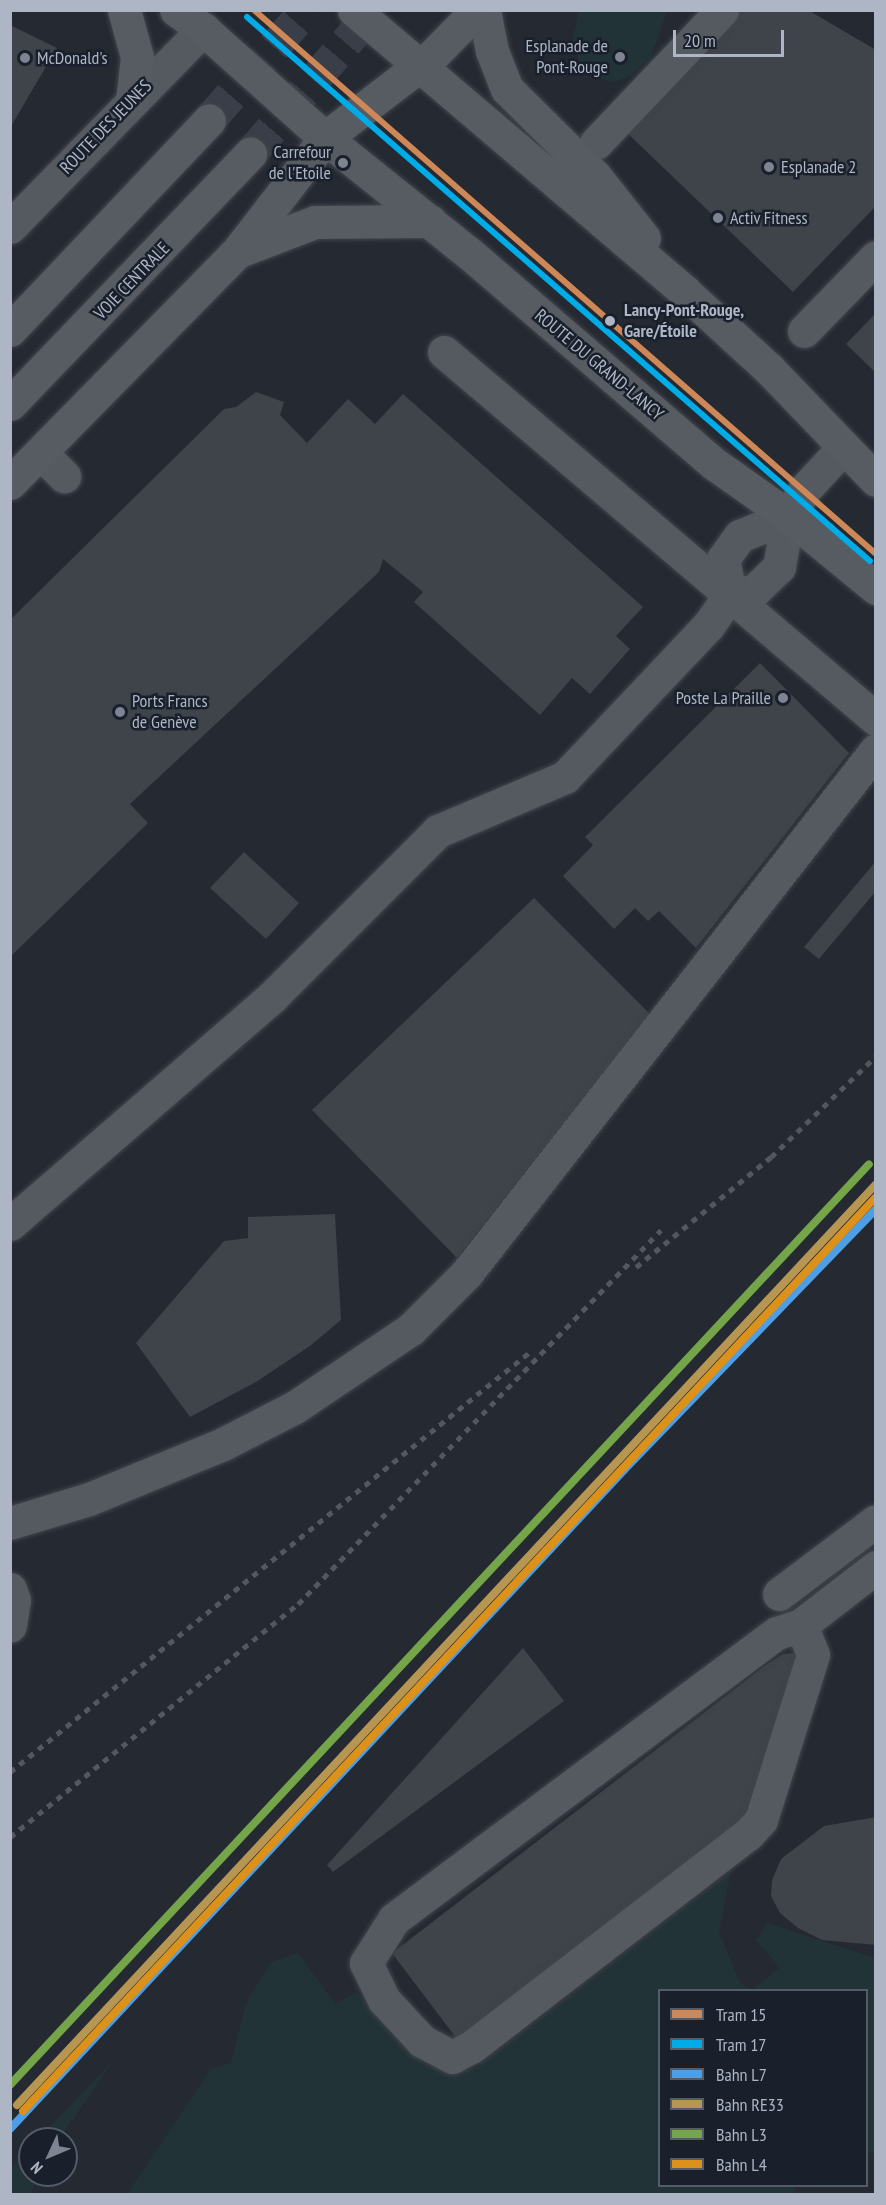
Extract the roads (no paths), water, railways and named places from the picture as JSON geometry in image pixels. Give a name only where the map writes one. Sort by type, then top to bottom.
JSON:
[{"type":"main road","points":[[124,10],[137,57],[132,100]]},
{"type":"main road","points":[[176,10],[212,20],[325,138]]},
{"type":"main road","points":[[354,10],[685,292],[769,369],[876,480]]},
{"type":"main road","points":[[10,483],[237,252],[325,138],[420,65],[477,10]]},
{"type":"main road","points":[[484,10],[492,51],[507,89],[596,176],[685,292]]},
{"type":"main road","points":[[10,330],[209,120]]},
{"type":"main road","name":"ROUTE DU GRAND-LANCY","points":[[325,138],[430,221],[713,463],[788,516],[876,588]]},
{"type":"main road","name":"VOIE CENTRALE","points":[[10,404],[250,154]]},
{"type":"main road","points":[[237,252],[315,222],[430,221]]},
{"type":"street","points":[[596,143],[722,10]]},
{"type":"street","name":"ROUTE DES JEUNES","points":[[10,226],[212,20]]},
{"type":"street","points":[[804,331],[876,258]]},
{"type":"street","points":[[444,352],[876,719]]},
{"type":"street","points":[[730,594],[754,591],[779,567],[788,516],[805,489],[843,448]]},
{"type":"street","points":[[41,453],[64,476]]},
{"type":"street","points":[[10,1224],[272,997],[438,831],[565,777],[708,626],[730,594],[723,559],[740,536],[788,516]]},
{"type":"street","points":[[10,1523],[89,1499],[223,1444],[295,1407],[411,1329],[466,1274],[876,750]]},
{"type":"street","points":[[779,1594],[876,1521]]},
{"type":"street","points":[[801,1625],[813,1655],[761,1820],[748,1834],[471,2047],[452,2057],[422,2040],[384,2000],[366,1963],[394,1919],[777,1633],[801,1625],[876,1567]]},
{"type":"street","points":[[10,1589],[14,1600],[10,1626]]},
{"type":"tunnel","points":[[209,120],[306,10]]},
{"type":"tunnel","points":[[250,154],[374,10]]},
{"type":"railway","points":[[636,1267],[771,1157],[876,1056]]},
{"type":"railway","points":[[10,1837],[298,1604],[661,1230]]},
{"type":"railway","points":[[10,1772],[531,1351]]},
{"type":"tram line","name":"15","points":[[254,10],[876,554]]},
{"type":"tram line","name":"17","points":[[247,17],[870,561]]},
{"type":"rail line","name":"L3","points":[[10,2085],[869,1164]]},
{"type":"rail line","name":"RE33","points":[[17,2105],[876,1184]]},
{"type":"rail line","name":"L4","points":[[23,2111],[876,1197]]},
{"type":"rail line","name":"L7","points":[[10,2129],[624,1470],[876,1209]]},
{"type":"place","name":"Esplanade de Pont-Rouge","points":[[620,57]]},
{"type":"place","name":"McDonald's","points":[[25,58]]},
{"type":"place","name":"Carrefour de l'Etoile","points":[[343,163]]},
{"type":"place","name":"Esplanade 2","points":[[769,167]]},
{"type":"place","name":"Activ Fitness","points":[[718,218]]},
{"type":"place","name":"Lancy-Pont-Rouge, Gare/Étoile","points":[[610,321]]},
{"type":"place","name":"Poste La Praille","points":[[783,698]]},
{"type":"place","name":"Ports Francs de Genève","points":[[120,712]]}]
